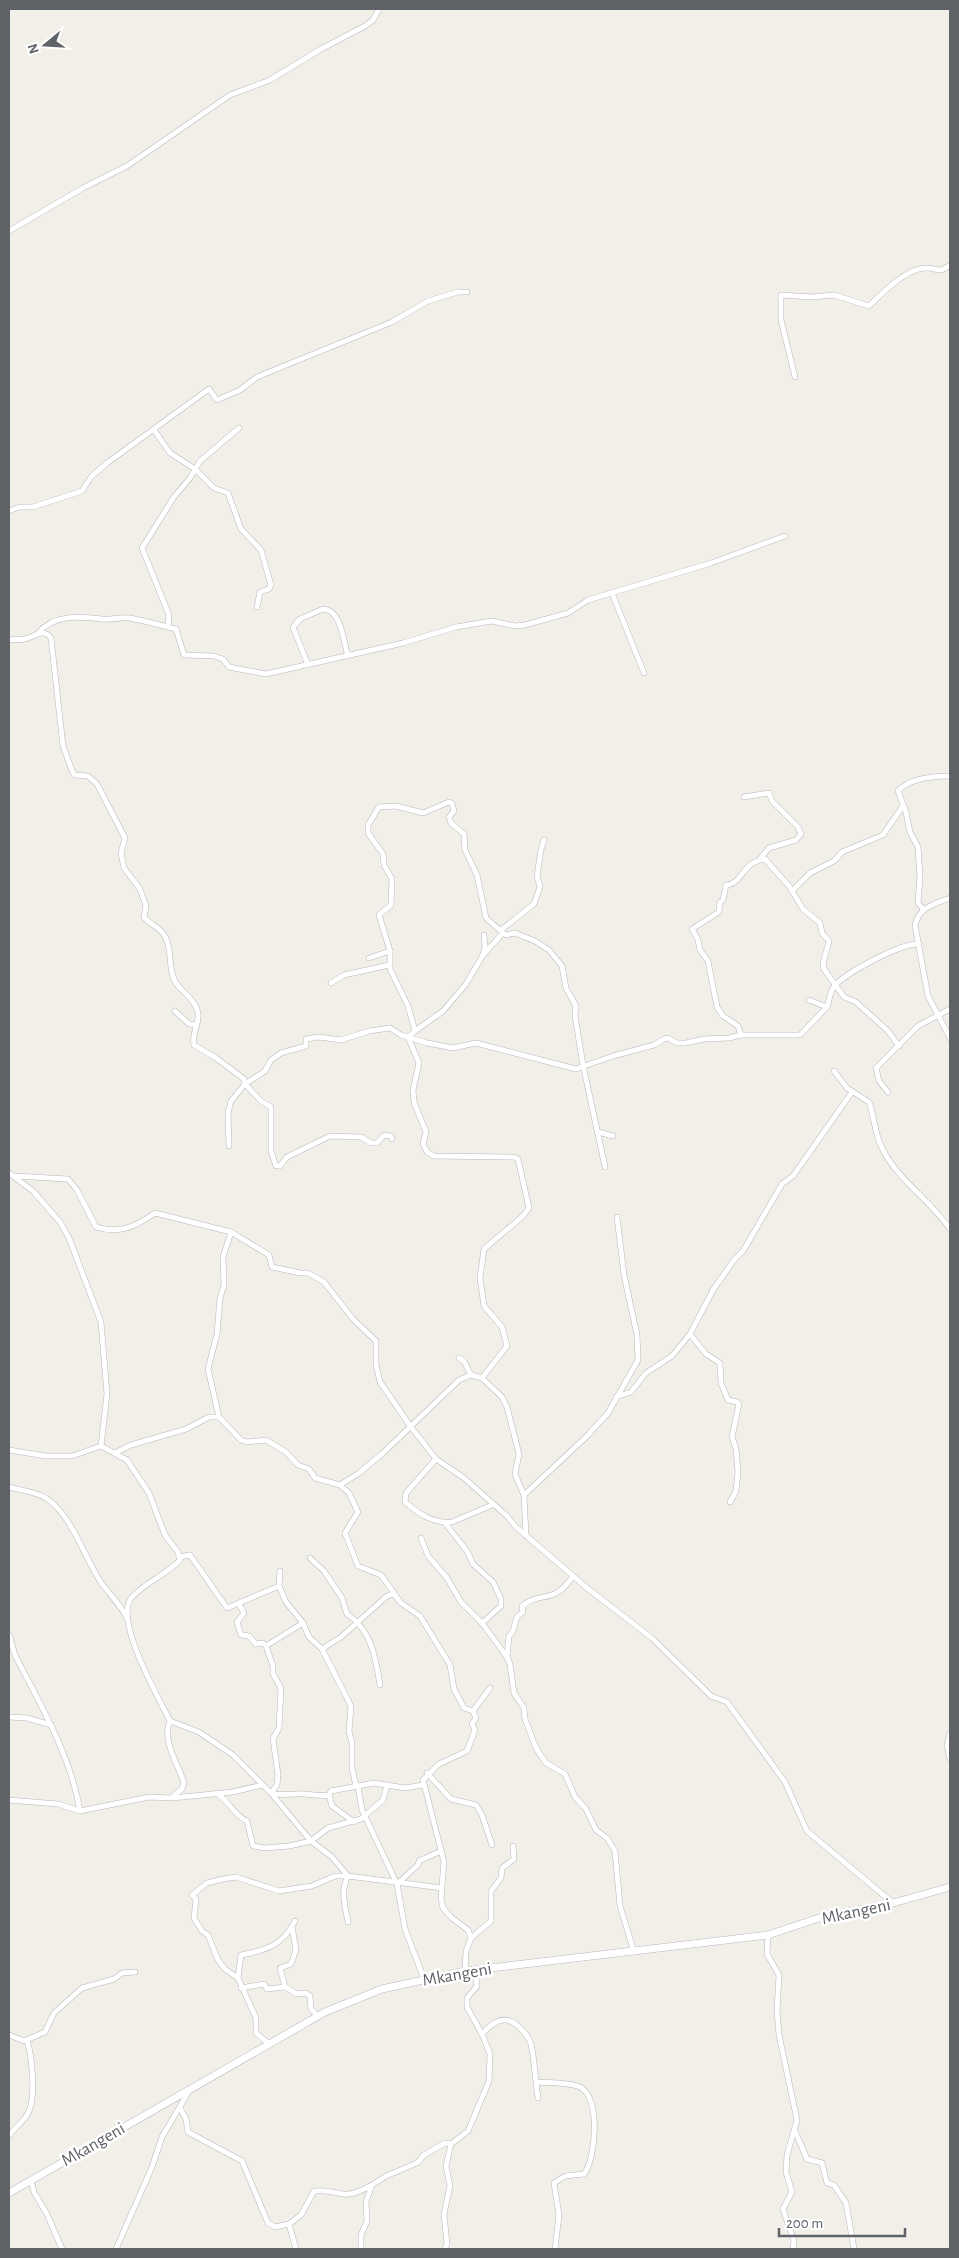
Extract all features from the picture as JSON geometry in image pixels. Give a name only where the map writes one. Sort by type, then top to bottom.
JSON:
[{"type":"street","points":[[9,231],[127,166],[230,95],[270,80],[321,49],[365,26],[373,20],[379,9]]},
{"type":"street","points":[[795,377],[781,320],[781,295],[812,297],[834,295],[869,306],[889,287],[906,276],[923,268],[937,272],[950,265]]},
{"type":"street","points":[[9,511],[33,507],[82,491],[91,477],[209,389],[217,400],[240,390],[257,377],[392,322],[428,301],[458,292],[467,292]]},
{"type":"street","points":[[168,627],[169,616],[142,548],[174,497],[200,461],[239,428]]},
{"type":"street","points":[[154,430],[170,453],[196,469],[214,488],[228,493],[241,529],[261,550],[271,585],[267,591],[260,592],[257,607]]},
{"type":"street","points":[[37,634],[47,623],[72,617],[129,618],[176,629],[184,655],[214,656],[223,659],[229,668],[266,674],[403,643],[456,627],[492,621],[515,626],[525,625],[568,613],[588,600],[711,563],[785,536]]},
{"type":"street","points":[[612,592],[644,673]]},
{"type":"street","points":[[308,665],[293,627],[300,619],[323,609],[334,613],[338,619],[348,656]]},
{"type":"street","points":[[9,640],[23,639],[37,634],[48,634],[51,638],[63,746],[73,773],[75,775],[88,776],[97,784],[125,838],[122,853],[124,868],[140,889],[146,906],[144,917],[162,932],[172,958],[171,975],[198,1012],[193,1034],[194,1045],[244,1079],[245,1084],[261,1101],[271,1107],[271,1151],[276,1166],[280,1166],[287,1157],[330,1136],[361,1138],[371,1143],[377,1143],[384,1136],[391,1136],[392,1139]]},
{"type":"street","points":[[923,909],[918,903],[920,877],[918,847],[910,832],[906,812],[898,791],[901,786],[932,776],[950,776]]},
{"type":"street","points":[[741,1035],[738,1026],[723,1016],[717,1008],[708,961],[700,950],[698,940],[692,929],[719,912],[726,886],[742,876],[750,865],[759,860],[770,848],[796,840],[801,834],[798,827],[772,801],[769,793],[744,797]]},
{"type":"street","points":[[414,1031],[408,1006],[389,966],[390,951],[379,915],[390,905],[392,879],[384,865],[383,854],[369,834],[368,825],[379,807],[396,806],[423,813],[450,802],[454,811],[449,817],[450,823],[464,834],[465,850],[477,875],[486,918],[506,935],[515,933],[535,941],[557,957],[562,966],[566,988],[576,1006],[583,1065],[605,1168]]},
{"type":"street","points":[[792,891],[810,873],[834,861],[842,852],[882,835],[903,806]]},
{"type":"street","points":[[408,1037],[443,1011],[466,984],[483,954],[502,931],[534,904],[540,887],[537,876],[544,840]]},
{"type":"street","points":[[759,860],[765,859],[792,891],[806,912],[820,923],[822,932],[829,941],[823,963],[824,969],[835,986],[844,997],[856,1002],[888,1031],[899,1046]]},
{"type":"street","points":[[950,898],[923,909],[917,917],[915,926],[928,996],[950,1038]]},
{"type":"street","points":[[483,954],[485,946],[484,934]]},
{"type":"street","points":[[229,1146],[228,1113],[231,1101],[245,1084],[265,1071],[271,1060],[281,1053],[306,1046],[306,1039],[309,1038],[341,1040],[369,1031],[390,1028],[408,1037],[447,1047],[476,1044],[486,1045],[495,1050],[510,1051],[576,1069],[583,1065],[654,1045],[668,1038],[677,1044],[741,1035],[800,1035],[827,1007],[835,986],[876,958],[910,943],[919,944]]},
{"type":"street","points":[[369,958],[390,951]]},
{"type":"street","points":[[331,983],[344,975],[389,966]]},
{"type":"street","points":[[809,1000],[827,1007]]},
{"type":"street","points":[[888,1092],[879,1081],[876,1068],[918,1026],[950,1009]]},
{"type":"street","points":[[175,1010],[189,1024],[196,1025]]},
{"type":"street","points":[[408,1037],[419,1064],[413,1090],[414,1102],[426,1132],[423,1144],[427,1152],[434,1156],[518,1159],[523,1180],[528,1208],[523,1216],[484,1249],[480,1278],[484,1306],[502,1328],[507,1346],[482,1378]]},
{"type":"street","points":[[834,1071],[852,1092],[870,1102],[878,1139],[900,1174],[937,1210],[950,1229]]},
{"type":"street","points":[[616,1397],[631,1392],[646,1373],[672,1356],[690,1334],[713,1290],[734,1260],[743,1251],[782,1184],[793,1176],[852,1092]]},
{"type":"street","points":[[598,1132],[613,1136]]},
{"type":"street","points":[[9,1174],[68,1179],[77,1190],[96,1227],[115,1231],[138,1225],[157,1212],[231,1232],[269,1255],[272,1267],[308,1273],[324,1282],[354,1319],[376,1341],[376,1365],[380,1382],[436,1459],[464,1478],[526,1536],[653,1639],[711,1696],[727,1702],[785,1782],[807,1831],[893,1903]]},
{"type":"street","points":[[15,1176],[33,1191],[60,1222],[69,1238],[101,1322],[107,1394],[101,1446]]},
{"type":"street","points":[[524,1495],[586,1437],[608,1413],[638,1360],[637,1336],[624,1275],[617,1217]]},
{"type":"street","points":[[231,1232],[223,1257],[224,1285],[208,1368],[219,1417],[241,1440],[247,1442],[266,1440],[286,1452],[298,1465],[309,1469],[315,1478],[340,1485],[349,1493],[358,1512],[345,1533],[358,1566],[381,1575],[406,1607],[414,1610],[420,1616],[450,1665],[454,1689],[464,1708],[473,1712],[476,1718],[472,1724],[475,1730],[467,1751],[439,1764],[423,1780],[444,1862],[443,1908],[452,1918],[468,1930],[471,1938]]},
{"type":"street","points":[[690,1334],[706,1354],[720,1363],[722,1383],[728,1400],[738,1402],[739,1404],[732,1437],[736,1450],[738,1472],[736,1491],[730,1502]]},
{"type":"street","points":[[459,1358],[464,1361],[471,1375]]},
{"type":"street","points":[[340,1485],[359,1473],[411,1427],[459,1380],[471,1375],[482,1378],[502,1397],[507,1407],[519,1454],[515,1474],[524,1495],[526,1536]]},
{"type":"street","points":[[115,1453],[170,1432],[186,1429],[210,1417],[219,1417]]},
{"type":"street","points":[[9,1450],[46,1456],[72,1456],[101,1446],[115,1453],[126,1460],[149,1493],[165,1535],[180,1557]]},
{"type":"street","points":[[436,1459],[406,1493],[406,1502],[420,1515],[445,1522],[459,1520],[477,1509],[492,1504]]},
{"type":"street","points":[[9,1487],[44,1497],[56,1506],[79,1541],[102,1584],[120,1603],[130,1625]]},
{"type":"street","points":[[445,1522],[467,1551],[473,1564],[493,1582],[501,1599],[501,1606],[482,1623]]},
{"type":"street","points":[[422,1538],[428,1556],[447,1578],[461,1602],[482,1623],[507,1657],[510,1664],[514,1693],[524,1708],[525,1719],[536,1748],[546,1763],[565,1774],[572,1793],[586,1809],[596,1830],[607,1838],[615,1852],[620,1906],[634,1952]]},
{"type":"street","points":[[180,1557],[190,1555],[194,1558],[227,1608],[279,1586]]},
{"type":"street","points":[[180,1557],[180,1560],[168,1573],[131,1598],[128,1606],[136,1653],[170,1721],[212,1739],[233,1755],[271,1794],[311,1841],[332,1857],[348,1876]]},
{"type":"street","points":[[310,1558],[324,1571],[342,1598],[347,1614],[357,1622],[369,1640],[377,1660],[380,1685]]},
{"type":"street","points":[[280,1571],[279,1586],[286,1602],[303,1623],[309,1637],[322,1649],[351,1707],[349,1731],[352,1743],[352,1768],[360,1803],[397,1884],[405,1930],[424,1979]]},
{"type":"street","points":[[507,1657],[509,1636],[513,1631],[516,1617],[523,1612],[522,1606],[529,1601],[550,1597],[562,1590],[573,1576]]},
{"type":"street","points":[[322,1649],[341,1637],[387,1596],[393,1594],[397,1597]]},
{"type":"street","points":[[239,1604],[244,1613],[237,1622],[242,1635],[249,1636],[254,1643],[263,1643],[266,1646],[273,1666],[273,1674],[281,1688],[279,1728],[273,1740],[278,1775],[277,1785],[271,1794]]},
{"type":"street","points":[[266,1646],[303,1623]]},
{"type":"street","points":[[9,1635],[15,1655],[51,1725],[76,1789],[80,1811]]},
{"type":"street","points":[[473,1712],[490,1688]]},
{"type":"street","points":[[9,1717],[27,1718],[51,1725]]},
{"type":"street","points":[[170,1721],[168,1726],[169,1740],[184,1783],[182,1789],[172,1798]]},
{"type":"street","points":[[950,1733],[947,1745],[950,1759]]},
{"type":"street","points":[[428,1773],[451,1799],[476,1805],[482,1815],[492,1845]]},
{"type":"street","points":[[271,1794],[280,1796],[301,1794],[315,1797],[329,1795],[331,1791],[374,1783],[405,1788],[423,1785]]},
{"type":"street","points":[[9,1800],[58,1804],[80,1811],[149,1797],[172,1798],[233,1792],[262,1785]]},
{"type":"street","points":[[216,1793],[226,1798],[236,1817],[247,1821],[253,1846],[265,1848],[290,1846],[311,1841],[328,1828],[354,1822],[365,1816],[383,1800],[387,1786]]},
{"type":"street","points":[[329,1795],[332,1806],[354,1822]]},
{"type":"street","points":[[465,1971],[466,1951],[471,1938],[491,1921],[491,1890],[501,1878],[502,1868],[514,1859],[513,1846]]},
{"type":"street","points":[[397,1884],[418,1865],[419,1860],[441,1851]]},
{"type":"street","points":[[238,1978],[222,1964],[208,1935],[202,1931],[194,1918],[196,1900],[192,1896],[207,1884],[236,1877],[249,1883],[278,1891],[312,1886],[335,1876],[348,1876],[397,1884],[442,1888]]},
{"type":"street","points":[[348,1876],[344,1884],[343,1895],[348,1922]]},
{"type":"street","name":"Mkangeni","points":[[9,2193],[189,2091],[268,2043],[318,2016],[376,1991],[465,1971],[768,1935],[819,1918],[893,1903],[950,1887]]},
{"type":"street","points":[[285,1987],[280,1968],[291,1964],[296,1950],[292,1927],[295,1920]]},
{"type":"street","points":[[268,2043],[256,2033],[256,2018],[240,1988],[238,1978],[241,1955],[267,1949],[283,1940],[287,1930],[292,1927]]},
{"type":"street","points":[[768,1935],[767,1954],[779,1975],[776,2011],[783,2062],[797,2120],[788,2155],[786,2172],[792,2192],[783,2209],[794,2241],[793,2249]]},
{"type":"street","points":[[445,2249],[447,2244],[444,2214],[450,2186],[446,2166],[451,2144],[468,2131],[489,2081],[491,2059],[482,2034],[467,2007],[467,1998],[477,1986],[475,1970]]},
{"type":"street","points":[[9,2035],[27,2040],[45,2032],[51,2016],[82,1988],[114,1979],[122,1973],[135,1972]]},
{"type":"street","points":[[240,1988],[260,1983],[264,1984],[267,1989],[285,1987],[297,1994],[306,1993],[310,1996],[311,2009],[318,2016]]},
{"type":"street","points":[[482,2034],[492,2025],[507,2019],[514,2021],[529,2038],[538,2098]]},
{"type":"street","points":[[9,2136],[27,2115],[31,2103],[33,2078],[27,2040]]},
{"type":"street","points":[[537,2082],[568,2084],[581,2088],[592,2103],[595,2137],[589,2167],[584,2174],[564,2176],[554,2183],[559,2215],[555,2249]]},
{"type":"street","points":[[116,2249],[135,2201],[150,2172],[162,2137],[189,2091]]},
{"type":"street","points":[[180,2108],[186,2119],[188,2132],[244,2163],[269,2225],[275,2227],[289,2224],[301,2215],[314,2191],[327,2190],[349,2196],[386,2176],[417,2163],[424,2155],[445,2143],[451,2144]]},
{"type":"street","points":[[795,2131],[808,2160],[822,2163],[827,2183],[834,2185],[846,2203],[854,2249]]},
{"type":"street","points":[[31,2180],[34,2192],[47,2214],[62,2249]]},
{"type":"street","points":[[361,2249],[361,2235],[367,2221],[366,2202],[372,2185]]},
{"type":"street","points":[[289,2224],[296,2249]]}]
